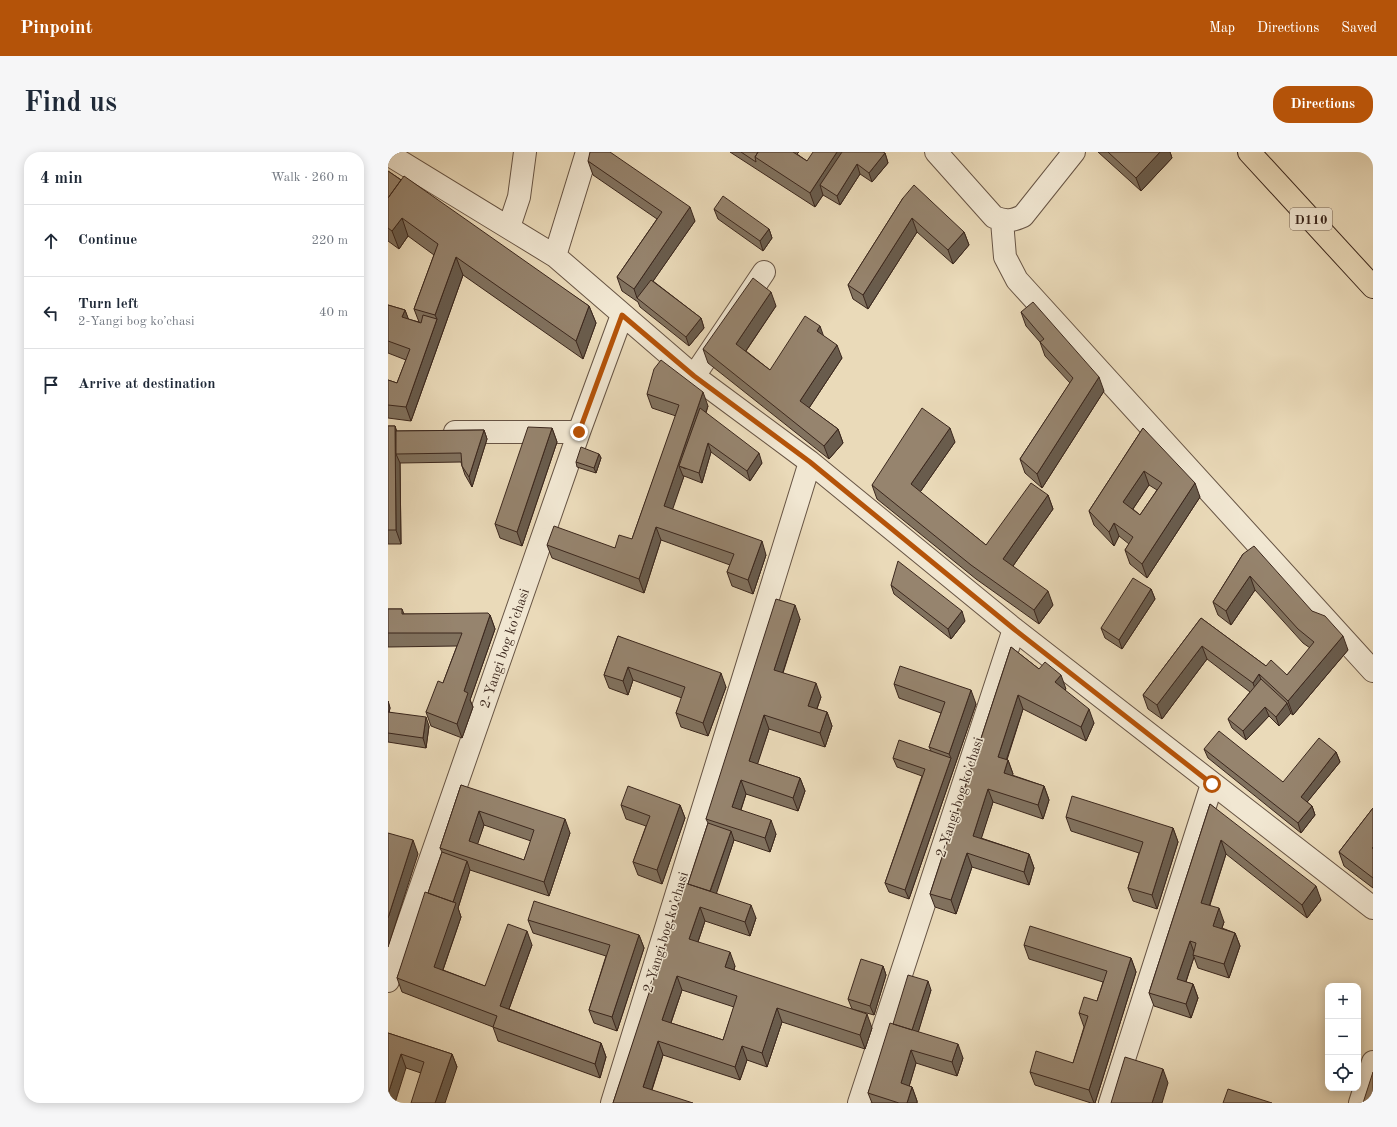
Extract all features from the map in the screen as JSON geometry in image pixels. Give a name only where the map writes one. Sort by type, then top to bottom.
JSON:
[{"type":"main road","name":"D110","points":[[1257,155],[1373,287]]},
{"type":"street","points":[[509,227],[519,197],[524,152]]},
{"type":"street","points":[[555,256],[587,152]]},
{"type":"street","points":[[936,152],[994,217],[1002,221],[1012,221],[1024,216],[1074,152]]},
{"type":"street","points":[[388,154],[555,256],[694,376],[810,462],[1014,629],[1373,908]]},
{"type":"street","points":[[1002,221],[1005,257],[1017,280],[1373,671]]},
{"type":"street","points":[[694,376],[764,272]]},
{"type":"street","name":"2-Yangi bog koʼchasi","points":[[388,981],[579,432],[622,315]]},
{"type":"street","points":[[436,432],[579,432]]},
{"type":"street","name":"2-Yangi bog koʼchasi","points":[[612,1103],[810,462]]},
{"type":"street","name":"2-Yangi bog koʼchasi","points":[[859,1103],[1014,629]]},
{"type":"street","points":[[1110,1103],[1212,784]]},
{"type":"street","points":[[1360,1103],[1373,1062]]},
{"type":"building","points":[[590,152],[610,152],[690,207],[634,289],[617,277],[662,212],[588,161]]},
{"type":"building","points":[[741,152],[758,152],[755,157],[756,162]]},
{"type":"building","points":[[758,152],[793,152],[807,161],[813,152],[837,152],[810,193],[755,157]]},
{"type":"building","points":[[842,152],[885,153],[869,173],[857,164],[837,196],[820,185]]},
{"type":"building","points":[[1108,152],[1160,152],[1136,178]]},
{"type":"building","points":[[388,171],[401,180],[388,198]]},
{"type":"building","points":[[404,176],[589,306],[576,341],[456,257],[435,315],[414,309],[438,244],[402,218],[392,231],[388,228],[388,198]]},
{"type":"building","points":[[914,185],[964,232],[948,250],[912,218],[863,295],[848,285],[903,198]]},
{"type":"building","points":[[723,196],[769,229],[760,241],[714,209]]},
{"type":"building","points":[[753,278],[771,292],[736,344],[770,370],[805,316],[820,326],[817,331],[837,345],[800,401],[838,429],[824,446],[703,349]]},
{"type":"building","points":[[651,280],[701,318],[686,337],[637,298]]},
{"type":"building","points":[[1033,302],[1099,377],[1037,474],[1020,459],[1073,378],[1040,342],[1044,339],[1021,312]]},
{"type":"building","points":[[388,305],[405,310],[402,317],[421,323],[423,315],[437,319],[406,407],[388,405],[388,380],[397,383],[410,349],[388,341]]},
{"type":"building","points":[[661,360],[703,392],[664,506],[762,541],[748,580],[727,572],[734,554],[656,527],[639,579],[547,545],[554,526],[615,548],[619,535],[632,539],[679,405],[647,394],[654,369]]},
{"type":"building","points":[[700,408],[759,453],[747,471],[708,443],[699,473],[679,466]]},
{"type":"building","points":[[922,408],[950,428],[911,484],[986,545],[1031,483],[1048,495],[1003,559],[1048,591],[1034,610],[971,565],[872,485]]},
{"type":"building","points":[[388,426],[395,426],[396,530],[388,530]]},
{"type":"building","points":[[528,427],[552,428],[517,532],[495,524]]},
{"type":"building","points":[[1143,428],[1195,483],[1142,564],[1125,550],[1133,537],[1114,523],[1109,532],[1089,511]],"holes":[[[1144,471],[1162,483],[1140,515],[1123,502]]]},
{"type":"building","points":[[484,430],[469,477],[462,466],[461,453],[396,454],[396,431]]},
{"type":"building","points":[[581,447],[599,454],[594,468],[576,462]]},
{"type":"building","points":[[1254,546],[1312,611],[1325,616],[1343,636],[1288,701],[1259,674],[1253,683],[1202,646],[1157,705],[1143,695],[1201,618],[1266,666],[1271,660],[1287,675],[1314,642],[1298,629],[1250,576],[1226,611],[1213,602],[1243,554]]},
{"type":"building","points":[[898,561],[962,611],[948,629],[891,585]]},
{"type":"building","points":[[1133,578],[1151,589],[1119,640],[1101,628]]},
{"type":"building","points":[[776,599],[795,605],[774,670],[816,683],[808,706],[827,712],[820,733],[764,715],[749,761],[800,778],[793,798],[741,780],[732,807],[771,820],[765,838],[706,819]]},
{"type":"building","points":[[388,609],[402,609],[402,614],[488,613],[490,615],[464,691],[468,693],[457,724],[426,712],[438,681],[443,683],[462,633],[388,633]]},
{"type":"building","points":[[618,636],[721,673],[703,723],[676,713],[685,687],[628,667],[623,681],[604,675]]},
{"type":"building","points":[[1011,647],[1039,669],[1045,662],[1061,675],[1055,682],[1089,709],[1081,727],[1018,695],[998,757],[1008,760],[1004,773],[1044,786],[1038,805],[988,789],[973,836],[1029,854],[1024,872],[967,853],[951,900],[930,894]]},
{"type":"building","points":[[900,666],[971,690],[949,754],[929,747],[945,702],[894,684]]},
{"type":"building","points":[[1261,679],[1287,703],[1276,717],[1265,707],[1243,731],[1228,719]]},
{"type":"building","points":[[388,712],[426,717],[423,738],[388,733]]},
{"type":"building","points":[[1219,731],[1283,782],[1319,738],[1336,752],[1301,797],[1312,806],[1298,823],[1204,749]]},
{"type":"building","points":[[899,740],[951,758],[905,890],[885,883],[925,769],[893,758]]},
{"type":"building","points":[[461,785],[565,819],[544,882],[440,848]],"holes":[[[479,811],[534,830],[524,860],[469,841]]]},
{"type":"building","points":[[628,786],[680,805],[657,870],[633,862],[650,816],[621,805]]},
{"type":"building","points":[[1072,796],[1173,828],[1152,895],[1128,888],[1143,842],[1066,817]]},
{"type":"building","points":[[1210,804],[1316,886],[1302,905],[1221,840],[1201,903],[1219,908],[1213,926],[1235,933],[1224,964],[1193,955],[1196,943],[1190,941],[1177,979],[1193,984],[1186,1004],[1149,993]]},
{"type":"building","points":[[1373,808],[1372,848],[1373,878],[1339,852]]},
{"type":"building","points":[[708,823],[731,831],[710,891],[688,884]]},
{"type":"building","points":[[388,833],[413,840],[388,918]]},
{"type":"building","points":[[442,852],[467,861],[453,902],[428,893]]},
{"type":"building","points":[[685,883],[751,905],[745,922],[700,907],[689,939],[730,952],[725,967],[867,1014],[860,1035],[777,1008],[762,1053],[742,1046],[735,1067],[658,1041],[643,1087],[693,1103],[613,1103]],"holes":[[[677,976],[737,996],[723,1040],[662,1020]]]},
{"type":"building","points":[[425,892],[456,903],[434,967],[485,986],[508,924],[527,931],[500,1006],[601,1043],[595,1064],[493,1027],[497,1016],[397,978]]},
{"type":"building","points":[[534,901],[639,935],[612,1017],[589,1010],[610,945],[528,920]]},
{"type":"building","points":[[1030,926],[1131,958],[1089,1090],[1030,1072],[1036,1051],[1073,1063],[1088,1016],[1079,1013],[1084,997],[1097,1001],[1107,971],[1024,945]]},
{"type":"building","points":[[861,959],[883,966],[870,1006],[848,999]]},
{"type":"building","points":[[908,975],[928,981],[912,1030],[893,1024]]},
{"type":"building","points":[[890,1023],[958,1044],[952,1062],[911,1050],[901,1083],[912,1087],[907,1103],[899,1103],[868,1093]]},
{"type":"building","points":[[388,1033],[452,1054],[435,1103],[411,1103],[424,1062],[401,1054],[388,1094]]},
{"type":"building","points":[[1125,1057],[1163,1069],[1152,1103],[1111,1103]]},
{"type":"building","points":[[1373,1072],[1373,1103],[1363,1103]]},
{"type":"building","points":[[1228,1089],[1272,1103],[1223,1103]]},
{"type":"route","points":[[579,432],[622,315],[694,376],[810,462],[1014,629],[1212,784]]}]
